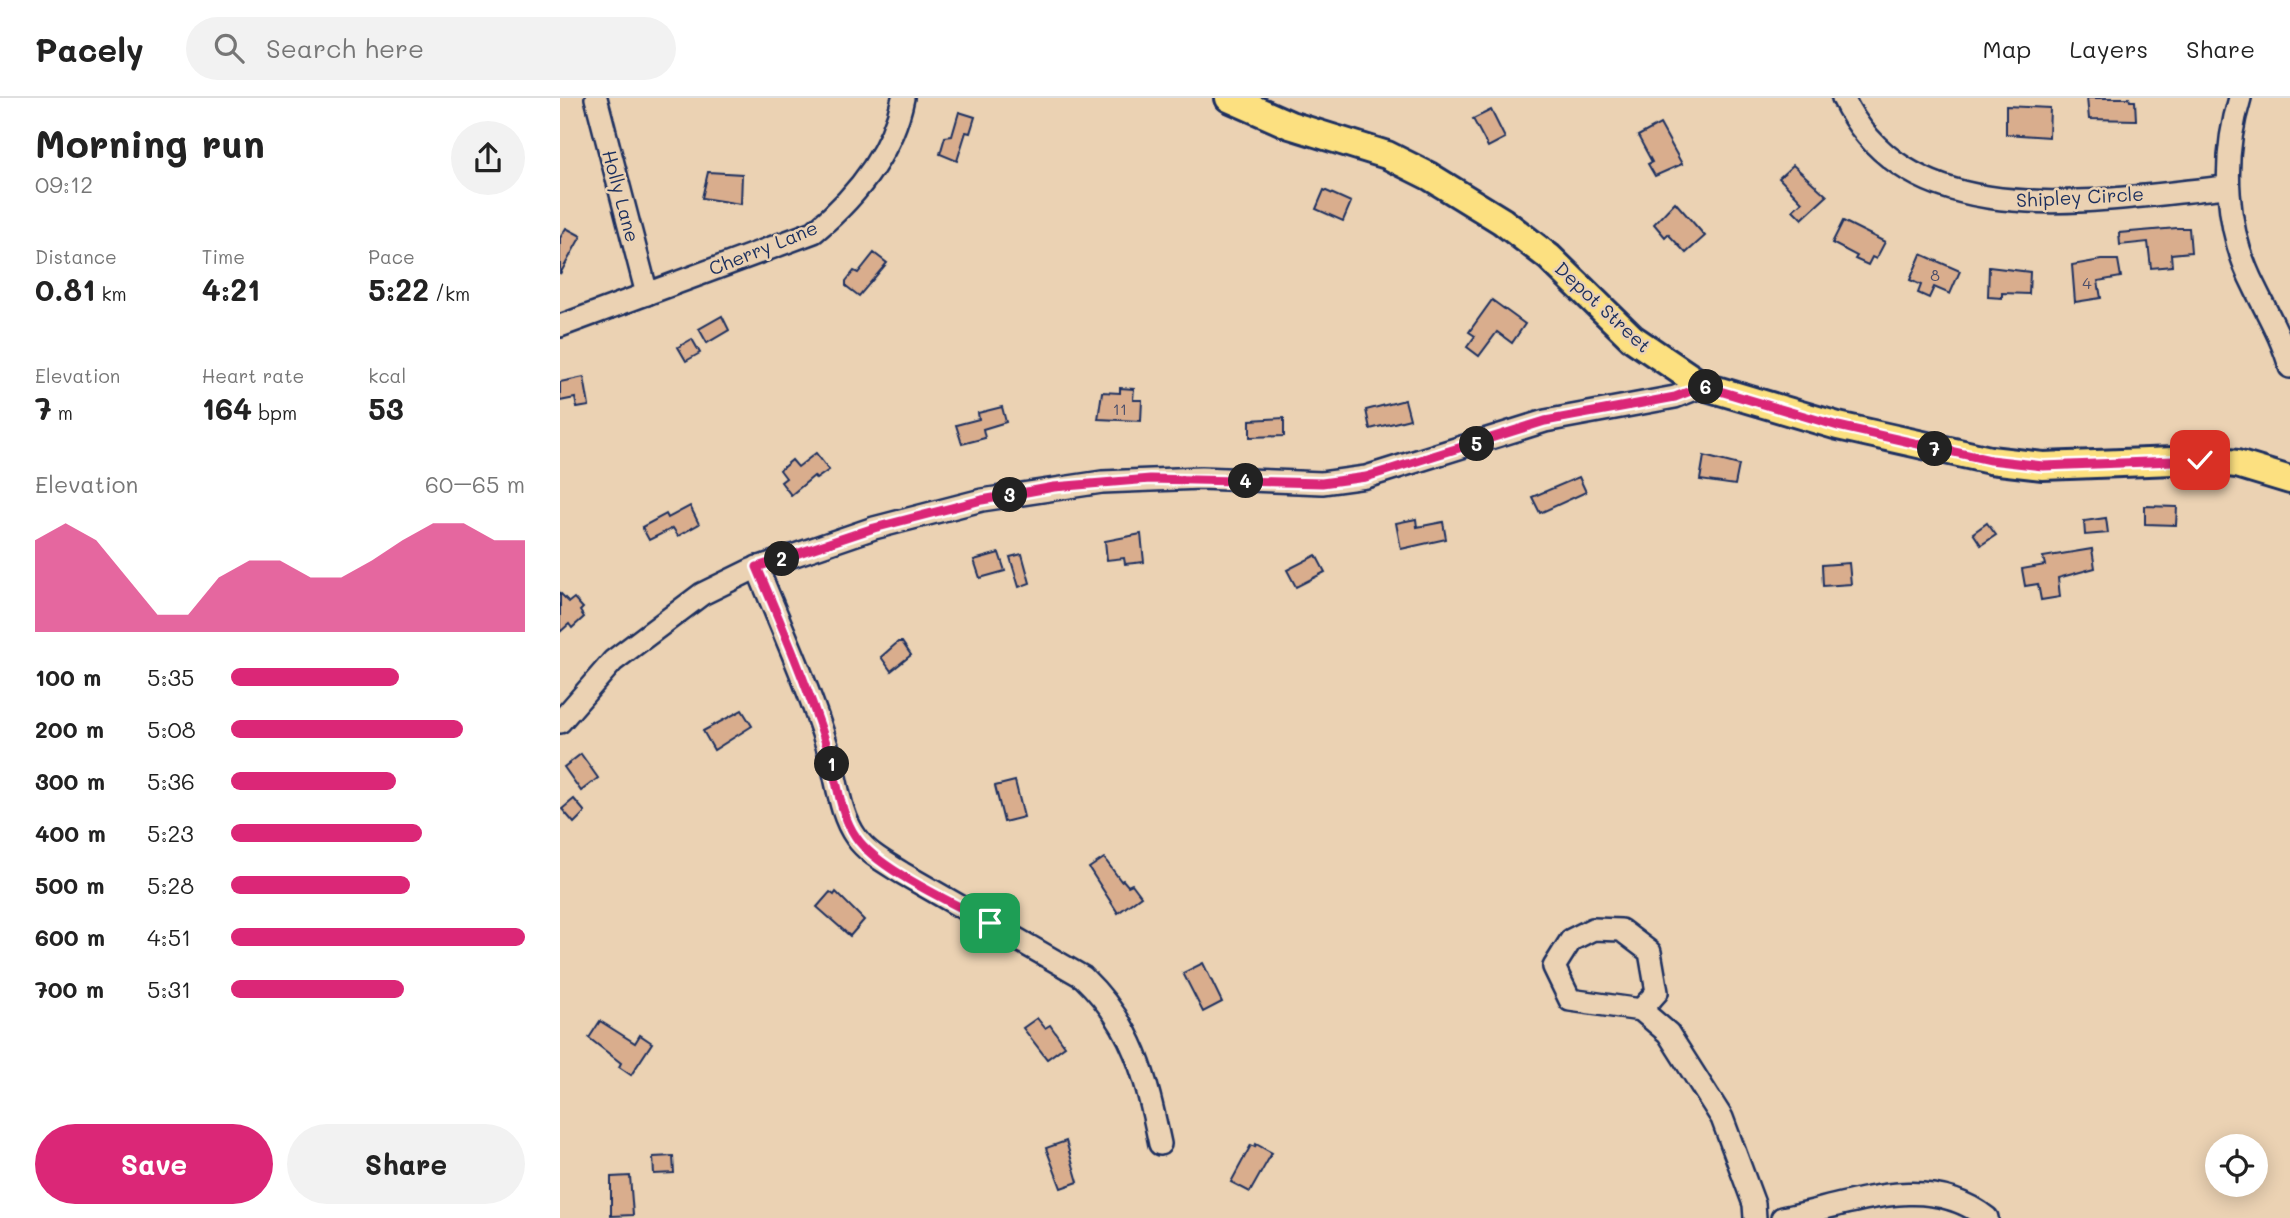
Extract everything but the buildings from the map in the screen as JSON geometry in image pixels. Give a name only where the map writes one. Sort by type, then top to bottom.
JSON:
[{"type":"main road","name":"Depot Street","points":[[1229,98],[1290,125],[1387,155],[1429,176],[1502,221],[1549,257],[1632,338],[1703,386],[1838,426],[1990,460],[2043,466],[2200,460],[2261,469],[2290,480]]},
{"type":"street","name":"Holly Lane","points":[[596,98],[647,294]]},
{"type":"street","name":"Cherry Lane","points":[[560,326],[814,232],[844,207],[864,183],[892,132],[903,98]]},
{"type":"street","name":"Shipley Circle","points":[[1843,98],[1859,124],[1894,158],[1941,186],[1971,195],[2043,203],[2228,187]]},
{"type":"street","points":[[2240,98],[2234,119],[2228,187],[2233,230],[2241,257],[2285,333],[2290,367]]},
{"type":"street","points":[[560,722],[613,661],[702,594],[757,567],[874,528],[982,500],[1054,487],[1150,479],[1322,483],[1366,477],[1545,421],[1675,397],[1703,386]]},
{"type":"street","points":[[757,567],[795,656],[828,747],[846,818],[856,838],[873,855],[902,873],[1083,977],[1106,999],[1132,1041],[1148,1086],[1160,1144]]},
{"type":"street","points":[[1641,1010],[1657,992],[1650,953],[1621,930],[1593,929],[1571,940],[1554,967],[1570,1000],[1641,1010],[1668,1033],[1722,1118],[1755,1211],[1781,1218],[1885,1194],[1931,1194],[1974,1208],[1987,1218]]},
{"type":"route","points":[[990,923],[873,855],[856,838],[846,818],[828,747],[795,656],[757,567],[874,528],[982,500],[1054,487],[1150,479],[1201,478],[1322,483],[1366,477],[1545,421],[1675,397],[1703,386],[1838,426],[1990,460],[2043,466],[2145,460],[2200,460]]}]
